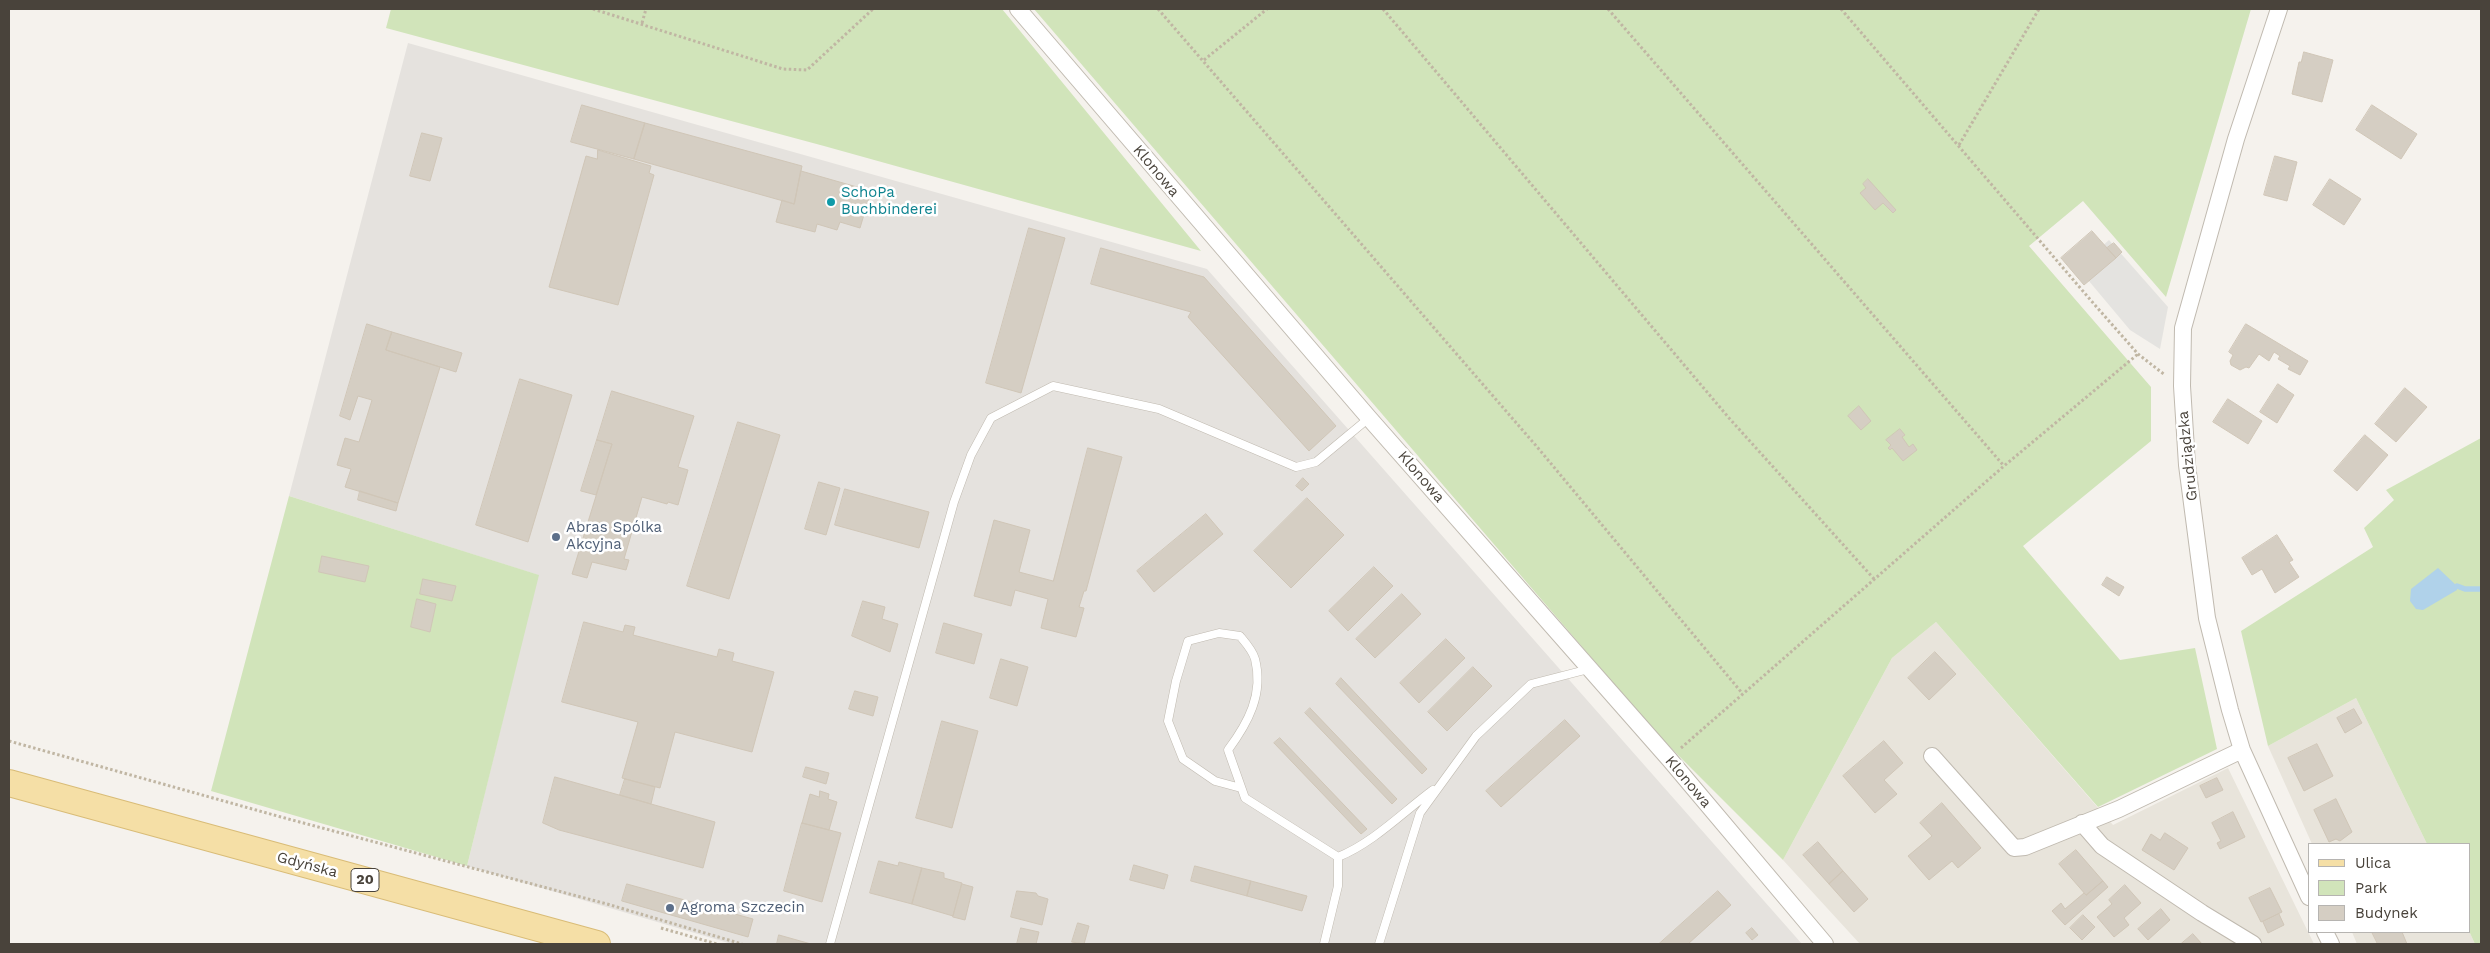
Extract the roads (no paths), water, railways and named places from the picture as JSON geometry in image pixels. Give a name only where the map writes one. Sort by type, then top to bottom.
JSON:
[{"type":"main road","name":"Gdyńska","points":[[9,783],[597,944]]},
{"type":"street","name":"Klonowa","points":[[1018,9],[1369,418],[1670,760],[1825,944]]},
{"type":"street","name":"Grudziądzka","points":[[2279,9],[2236,139],[2182,328],[2182,386],[2187,465],[2207,618],[2242,750],[2308,895]]},
{"type":"street","points":[[1932,756],[2014,848],[2025,847],[2119,809],[2242,750]]},
{"type":"street","points":[[2082,823],[2102,846],[2253,944]]},
{"type":"lane","points":[[830,944],[954,502],[971,455],[991,418],[1053,386],[1159,408],[1296,467],[1316,462],[1369,418]]},
{"type":"lane","points":[[1241,788],[1215,781],[1183,759],[1168,721],[1176,681],[1188,641],[1220,633],[1240,636],[1255,658],[1258,689],[1248,722],[1228,750],[1245,798],[1338,857]]},
{"type":"lane","points":[[1380,944],[1420,813],[1476,736],[1532,684],[1589,669]]},
{"type":"lane","points":[[1338,857],[1349,853],[1372,837],[1441,784]]},
{"type":"lane","points":[[1324,944],[1338,886],[1338,857]]},
{"type":"water","points":[[2438,568],[2457,586],[2457,590],[2423,610],[2416,609],[2410,601],[2411,589]]},
{"type":"waterway","points":[[2457,586],[2465,589],[2481,589]]},
{"type":"place","name":"SchoPa Buchbinderei","points":[[831,202]]},
{"type":"place","name":"Abras Spólka Akcyjna","points":[[556,537]]},
{"type":"place","name":"Agroma Szczecin","points":[[670,908]]}]
